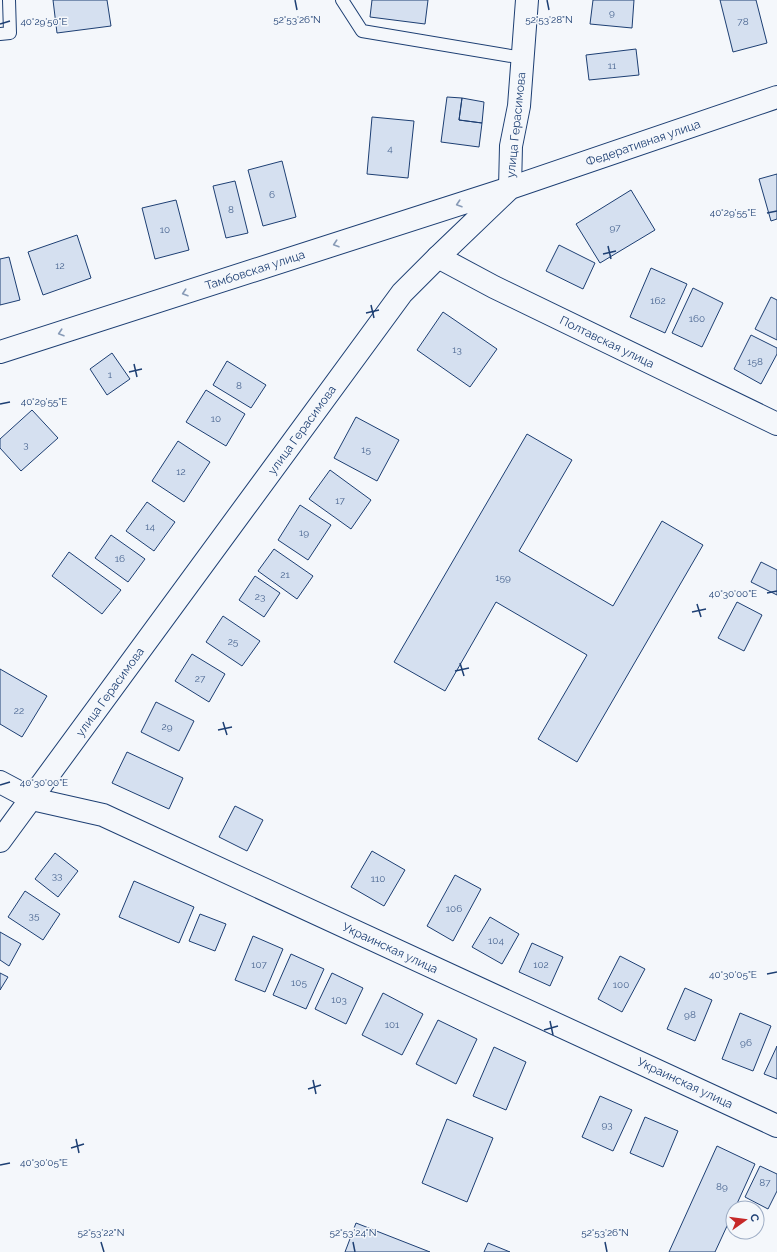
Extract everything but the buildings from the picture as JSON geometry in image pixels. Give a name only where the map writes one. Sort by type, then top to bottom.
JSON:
[{"type":"main road","name":"улица Герасимова","points":[[0,841],[402,293],[510,188],[511,146],[519,106],[527,0]]},
{"type":"main road","name":"Федеративная улица","points":[[510,188],[777,97]]},
{"type":"main road","name":"Тамбовская улица","points":[[0,352],[510,188]]},
{"type":"main road","name":"Полтавская улица","points":[[438,257],[494,287],[777,424]]},
{"type":"main road","name":"Украинская улица","points":[[0,782],[32,799],[102,815],[777,1126]]},
{"type":"lane","points":[[0,34],[10,33],[9,0]]},
{"type":"lane","points":[[342,0],[362,31],[523,58]]}]
